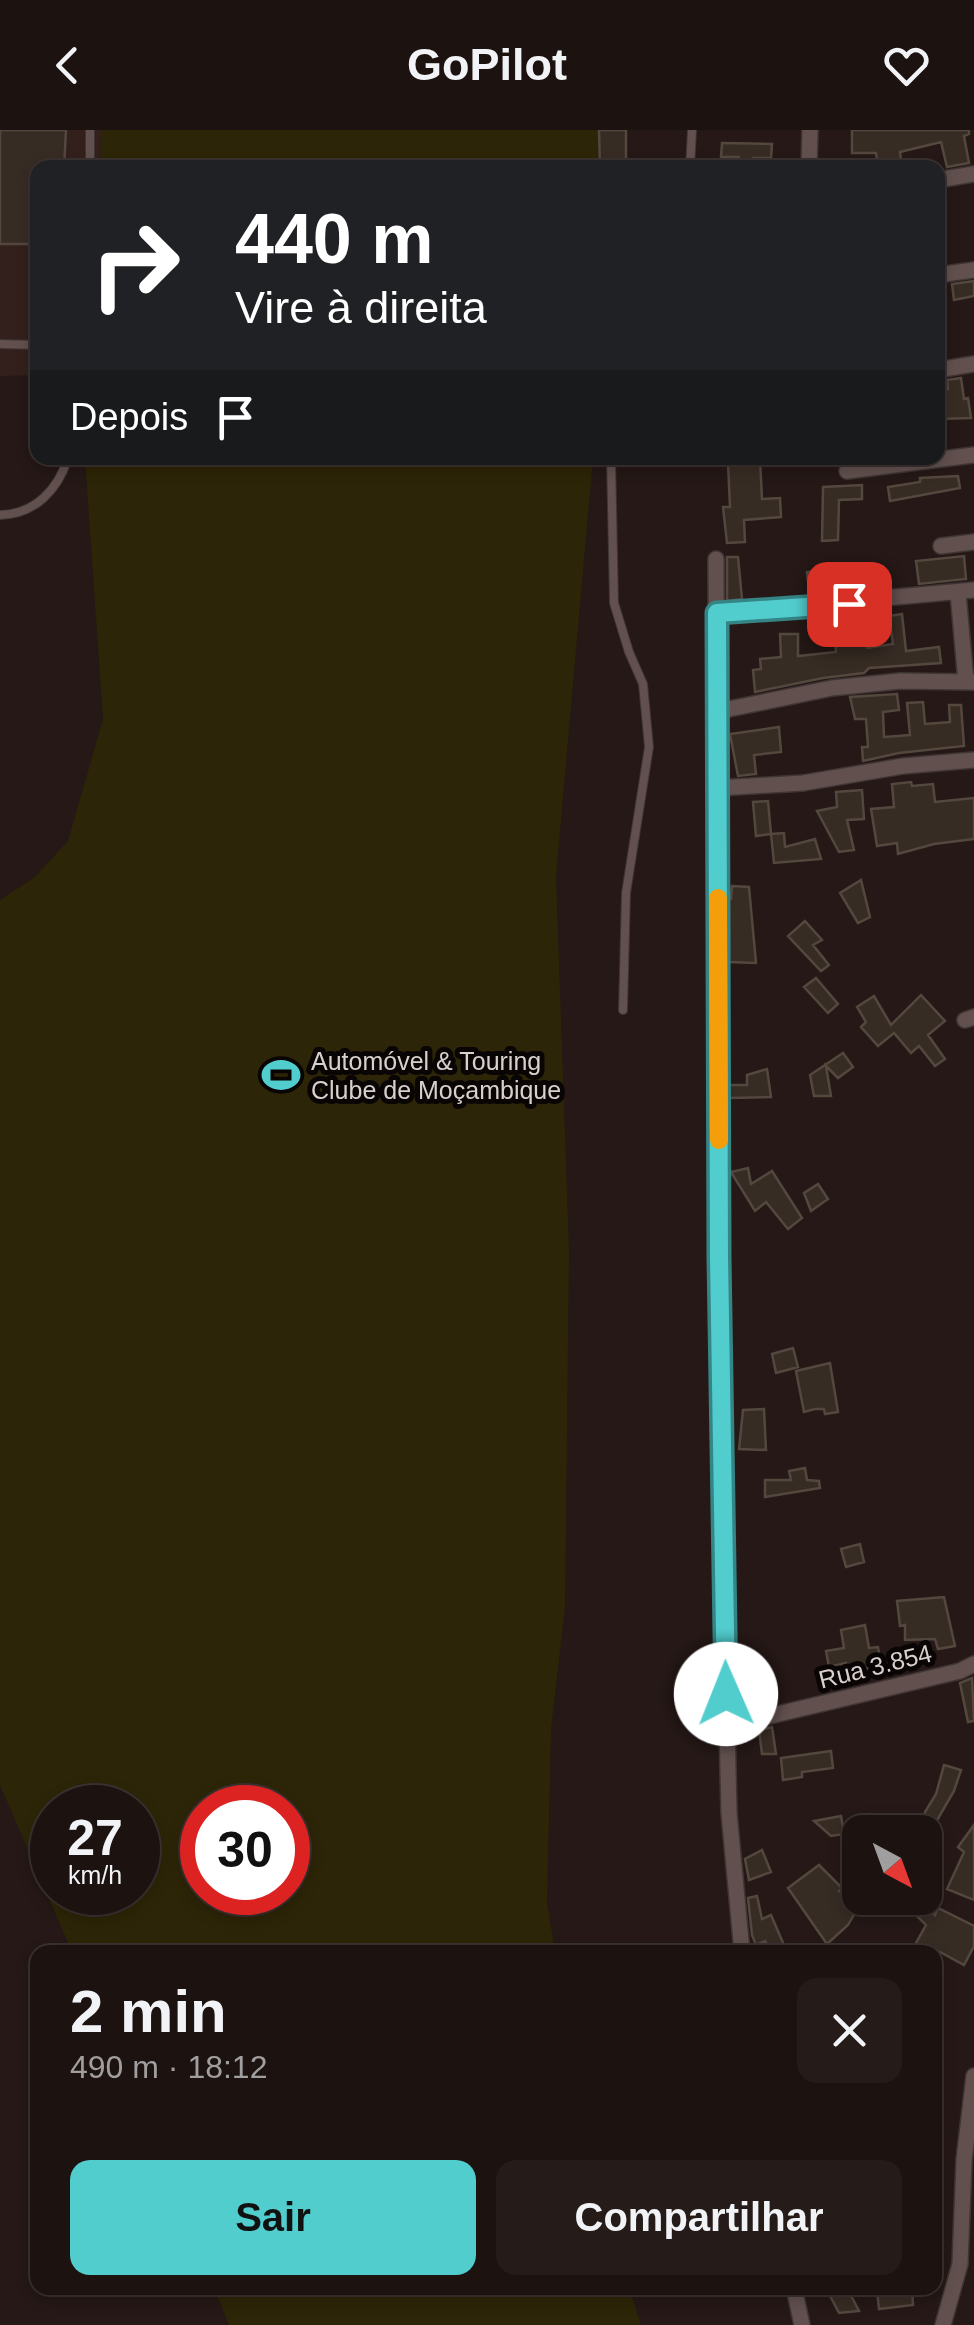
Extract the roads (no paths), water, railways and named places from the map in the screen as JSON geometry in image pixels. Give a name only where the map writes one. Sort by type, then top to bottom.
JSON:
[{"type":"street","points":[[809,160],[810,130]]},
{"type":"street","points":[[945,179],[974,174]]},
{"type":"street","points":[[945,274],[974,270]]},
{"type":"street","points":[[945,369],[974,364]]},
{"type":"street","points":[[945,459],[974,455]]},
{"type":"street","points":[[848,472],[900,465]]},
{"type":"street","points":[[941,546],[974,542]]},
{"type":"street","points":[[716,559],[719,1257],[727,1726],[729,1813],[741,1945]]},
{"type":"street","points":[[717,613],[966,592],[970,682],[900,681],[832,688],[718,711]]},
{"type":"street","points":[[718,788],[804,783],[903,766],[974,760]]},
{"type":"street","name":"Rua 3.854","points":[[727,1726],[960,1671],[974,1664]]},
{"type":"street","points":[[943,2325],[960,2264],[964,2160],[974,2076]]},
{"type":"street","points":[[796,2295],[802,2325]]},
{"type":"lane","points":[[90,130],[90,160]]},
{"type":"lane","points":[[690,160],[692,130]]},
{"type":"lane","points":[[0,344],[30,344]]},
{"type":"lane","points":[[0,515],[11,515],[37,504],[58,486],[66,465]]},
{"type":"lane","points":[[611,465],[614,603],[644,684],[649,747],[626,893],[623,1010]]},
{"type":"place","name":"Automóvel & Touring Clube de Moçambique","points":[[281,1075]]}]
